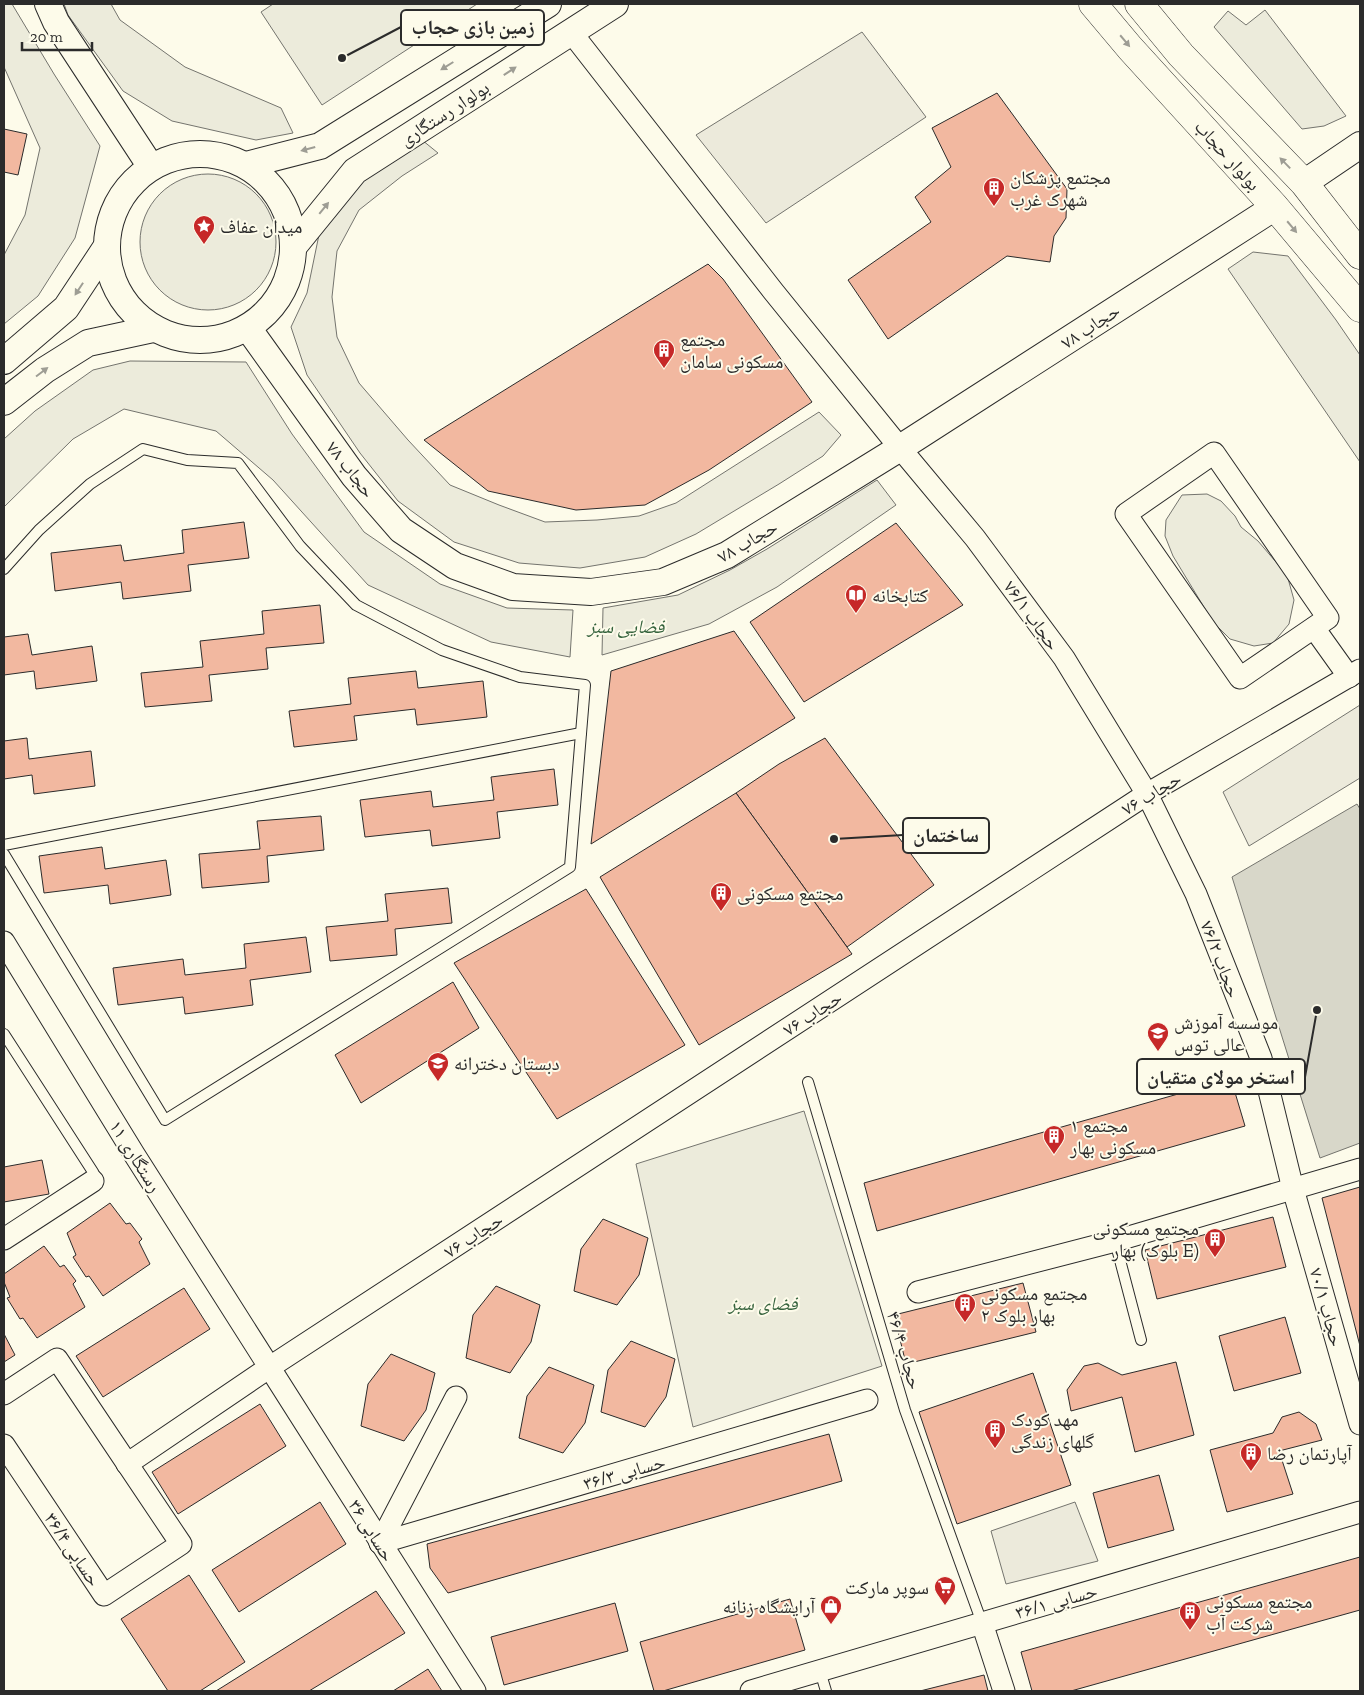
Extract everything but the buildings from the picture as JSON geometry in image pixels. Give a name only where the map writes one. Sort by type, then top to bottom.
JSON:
[{"type":"main road","name":"بولوار حجاب","points":[[1093,4],[1130,48],[1275,207],[1360,308]]},
{"type":"main road","name":"بولوار حجاب","points":[[1139,4],[1181,55],[1304,183],[1360,255]]},
{"type":"street","points":[[48,4],[56,22],[152,167]]},
{"type":"street","name":"بولوار رستگاری","points":[[246,166],[320,146],[548,4]]},
{"type":"street","name":"بولوار رستگاری","points":[[294,246],[355,170],[614,4]]},
{"type":"street","name":"حجاب ۷۶/۱","points":[[571,32],[774,291],[975,538],[1064,658],[1147,794]]},
{"type":"street","points":[[1304,183],[1360,145]]},
{"type":"street","points":[[198,154],[223,157],[246,166],[265,180],[281,200],[290,222],[294,246],[291,271],[282,293],[267,313],[248,328],[225,338],[201,341],[176,338],[153,329],[134,314],[118,295],[109,272],[105,248],[108,224],[118,202],[132,182],[152,167],[174,157],[198,154]]},
{"type":"street","name":"حجاب ۷۸","points":[[248,328],[354,476],[400,530],[455,566],[513,587],[591,592],[663,582],[727,555],[900,448],[1275,207]]},
{"type":"street","points":[[4,361],[66,308],[105,248]]},
{"type":"street","points":[[4,402],[45,370],[88,343],[153,329]]},
{"type":"street","points":[[1214,453],[1328,618],[1314,628],[1240,678],[1126,514],[1214,453]]},
{"type":"street","points":[[1314,628],[1354,673]]},
{"type":"street","name":"حجاب ۷۶","points":[[270,1368],[1147,794],[1354,673]]},
{"type":"street","name":"حجاب ۷۶/۲","points":[[1147,794],[1196,894],[1261,1058],[1293,1189]]},
{"type":"street","name":"رستگاری ۱۱","points":[[4,942],[139,1162],[270,1368]]},
{"type":"street","points":[[918,1292],[1115,1241],[1360,1169]]},
{"type":"street","points":[[4,1239],[93,1180]]},
{"type":"street","name":"حجاب ۷۰/۱","points":[[1293,1189],[1360,1424]]},
{"type":"street","name":"حسابی ۳۶/۴","points":[[4,1394],[57,1359],[181,1544],[104,1595],[4,1445]]},
{"type":"street","points":[[127,1464],[270,1368]]},
{"type":"street","name":"حسابی ۳۶","points":[[270,1368],[475,1691]]},
{"type":"street","points":[[380,1543],[456,1397]]},
{"type":"street","name":"حسابی ۳۶/۳","points":[[380,1543],[867,1400]]},
{"type":"street","name":"حسابی ۳۶/۱","points":[[751,1691],[1360,1512]]},
{"type":"street","points":[[982,1623],[1004,1691]]},
{"type":"lane","points":[[4,569],[38,530],[90,484],[143,449],[187,460],[238,463],[300,546],[356,605],[442,650],[520,677],[585,685],[570,867],[165,1120],[4,854]]},
{"type":"lane","points":[[4,845],[581,733]]},
{"type":"lane","points":[[4,1034],[93,1172],[95,1176],[93,1180]]},
{"type":"lane","name":"حجاب ۴۶/۴","points":[[808,1082],[905,1410],[982,1623]]},
{"type":"lane","points":[[1115,1241],[1141,1340]]},
{"type":"lane","points":[[820,1671],[826,1691]]},
{"type":"green space","points":[[4,4],[12,4],[100,146],[75,238],[38,296],[4,324],[4,255],[25,215],[40,148],[4,67]]},
{"type":"green space","points":[[64,4],[111,4],[120,20],[185,67],[281,108],[293,133],[256,140],[172,121],[123,91],[68,15]]},
{"type":"green space","points":[[273,4],[477,4],[322,105],[261,12]]},
{"type":"green space","points":[[1265,10],[1346,116],[1324,126],[1302,129],[1214,27],[1228,11],[1246,25]]},
{"type":"green space","points":[[422,140],[438,153],[402,176],[359,210],[337,251],[332,297],[337,337],[359,383],[450,485],[545,522],[639,516],[676,503],[819,412],[841,435],[823,456],[779,484],[696,534],[645,557],[580,568],[519,563],[454,542],[398,501],[360,453],[307,375],[291,327],[307,293],[321,225],[362,181]]},
{"type":"green space","name":"میدان عفاف","points":[[208,174],[234,179],[256,194],[271,216],[276,242],[271,268],[256,290],[234,305],[208,310],[182,305],[160,290],[145,268],[140,242],[145,216],[160,194],[182,179]]},
{"type":"green space","points":[[1253,252],[1288,256],[1360,355],[1360,462],[1228,269]]},
{"type":"green space","points":[[130,361],[246,362],[292,434],[364,532],[440,584],[507,608],[573,610],[570,657],[491,642],[368,585],[273,480],[216,431],[124,409],[73,439],[4,507],[4,439],[35,411],[93,370]]},
{"type":"green space","name":"فضایی سبز","points":[[877,480],[896,505],[777,587],[709,624],[602,655],[603,608],[678,595],[730,570],[767,549]]},
{"type":"green space","points":[[1207,494],[1221,501],[1235,516],[1241,527],[1258,541],[1287,575],[1294,600],[1289,624],[1273,643],[1254,646],[1230,639],[1213,622],[1173,556],[1165,536],[1166,520],[1182,495]]},
{"type":"green space","name":"فضای سبز","points":[[804,1111],[882,1366],[693,1427],[636,1164]]},
{"type":"shaded area","points":[[862,32],[926,117],[766,223],[696,135]]},
{"type":"shaded area","points":[[1360,705],[1360,778],[1249,846],[1223,792]]},
{"type":"shaded area","points":[[1357,804],[1360,809],[1360,1143],[1320,1158],[1232,877]]},
{"type":"shaded area","points":[[1075,1502],[1098,1561],[1006,1584],[991,1531]]},
{"type":"place","name":"زمین بازی حجاب","points":[[342,58]]},
{"type":"place","name":"مجتمع پزشکان شهرک غرب","points":[[994,207]]},
{"type":"place","name":"میدان عفاف","points":[[204,245]]},
{"type":"place","name":"مجتمع مسکونی سامان","points":[[664,369]]},
{"type":"place","name":"کتابخانه","points":[[856,614]]},
{"type":"place","name":"ساختمان","points":[[834,839]]},
{"type":"place","name":"مجتمع مسکونی","points":[[721,912]]},
{"type":"place","name":"استخر مولای متقیان","points":[[1317,1010]]},
{"type":"place","name":"موسسه آموزش عالی توس","points":[[1158,1052]]},
{"type":"place","name":"دبستان دخترانه","points":[[438,1082]]},
{"type":"place","name":"۱ مجتمع مسکونی بهار","points":[[1054,1155]]},
{"type":"place","name":"مجتمع مسکونی بهار (بلوک E)","points":[[1215,1258]]},
{"type":"place","name":"مجتمع مسکونی بهار بلوک ۲","points":[[965,1323]]},
{"type":"place","name":"مهد کودک گلهای زندگی","points":[[995,1449]]},
{"type":"place","name":"آپارتمان رضا","points":[[1251,1472]]},
{"type":"place","name":"سوپر مارکت","points":[[945,1606]]},
{"type":"place","name":"آرایشگاه زنانه","points":[[831,1625]]},
{"type":"place","name":"مجتمع مسکونی شرکت آب","points":[[1190,1631]]}]
